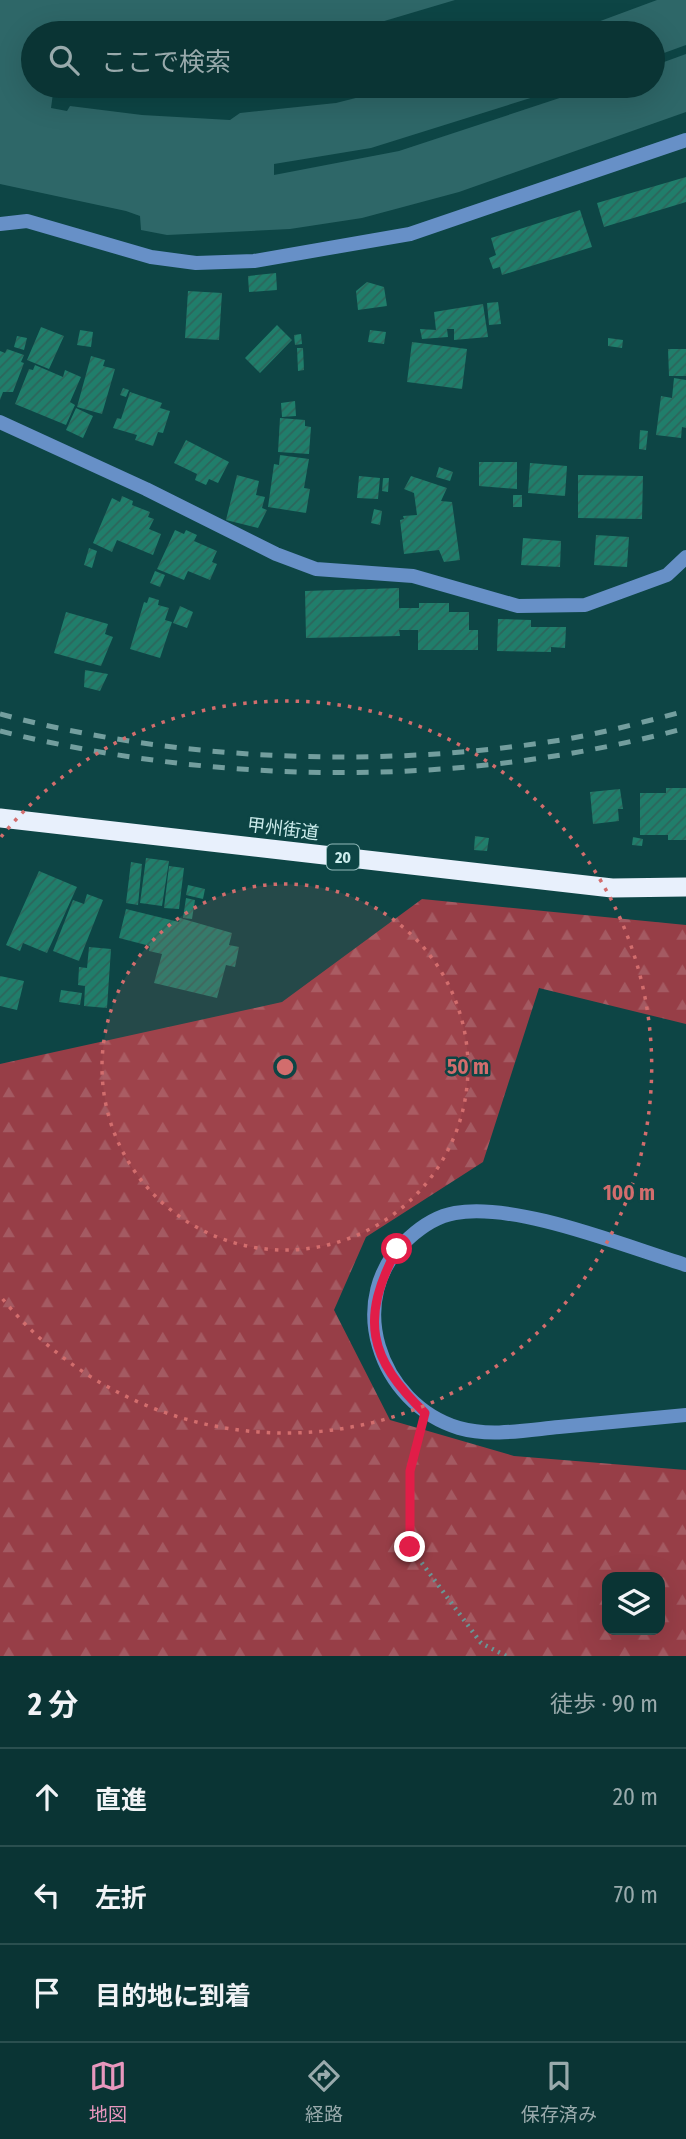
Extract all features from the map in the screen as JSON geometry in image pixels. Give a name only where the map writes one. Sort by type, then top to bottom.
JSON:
[{"type":"highway","name":"甲州街道","points":[[0,818],[612,888],[686,887]]},
{"type":"street","points":[[0,224],[27,221],[151,257],[196,263],[254,261],[410,234],[686,140]]},
{"type":"street","points":[[0,422],[146,489],[276,554],[316,569],[413,576],[518,606],[585,605],[667,575],[686,557]]},
{"type":"street","points":[[686,1265],[520,1215],[489,1210],[453,1213],[422,1227],[397,1249],[381,1278],[373,1314],[378,1352],[397,1386],[425,1413],[460,1428],[505,1432],[686,1415]]},
{"type":"path","points":[[425,1413],[410,1471],[410,1547],[481,1643],[506,1656]]},
{"type":"green space","points":[[422,899],[686,925],[686,1024],[539,988],[483,1162],[366,1237],[334,1310],[390,1420],[514,1456],[686,1470],[686,1656],[0,1656],[0,1064],[282,1002]]},
{"type":"water","points":[[0,0],[455,0],[384,21],[21,21],[21,98],[52,98],[51,108],[67,111],[70,106],[142,115],[230,120],[240,113],[336,103],[356,98],[531,98],[371,148],[274,164],[274,175],[399,151],[560,98],[665,98],[665,62],[686,54],[686,112],[459,192],[362,218],[290,229],[167,235],[141,230],[140,216],[126,211],[0,184]]},
{"type":"water","points":[[657,0],[686,0],[686,45],[665,53],[665,21],[600,21]]},
{"type":"building","points":[[686,177],[686,202],[604,227],[597,203]]},
{"type":"building","points":[[580,210],[592,247],[502,275],[500,267],[493,269],[489,258],[496,255],[491,238]]},
{"type":"building","points":[[276,273],[277,290],[249,292],[248,276]]},
{"type":"building","points":[[367,282],[384,287],[387,306],[358,310],[356,291]]},
{"type":"building","points":[[188,291],[222,293],[219,340],[185,338]]},
{"type":"building","points":[[498,302],[501,324],[489,325],[487,303]]},
{"type":"building","points":[[483,304],[488,337],[454,340],[454,329],[447,329],[448,337],[422,339],[420,329],[436,330],[434,312]]},
{"type":"building","points":[[277,325],[292,340],[260,373],[245,358]]},
{"type":"building","points":[[41,327],[64,336],[49,369],[27,360]]},
{"type":"building","points":[[80,330],[93,332],[91,347],[77,345]]},
{"type":"building","points":[[370,330],[386,332],[384,344],[368,342]]},
{"type":"building","points":[[301,334],[302,344],[295,345],[294,335]]},
{"type":"building","points":[[17,336],[27,338],[24,350],[14,347]]},
{"type":"building","points":[[608,338],[623,340],[622,348],[608,346]]},
{"type":"building","points":[[412,342],[467,349],[462,389],[407,382]]},
{"type":"building","points":[[297,348],[303,348],[304,370],[298,371]]},
{"type":"building","points":[[7,349],[24,355],[21,362],[24,363],[13,392],[3,392],[0,400],[0,351],[5,353]]},
{"type":"building","points":[[668,349],[686,349],[686,376],[669,376]]},
{"type":"building","points":[[91,356],[105,360],[103,366],[115,369],[102,414],[77,407]]},
{"type":"building","points":[[35,365],[63,377],[65,370],[81,377],[70,402],[75,405],[66,425],[15,404],[29,369],[33,370]]},
{"type":"building","points":[[674,378],[686,380],[686,428],[682,427],[681,438],[656,435],[661,396],[672,398]]},
{"type":"building","points":[[123,388],[129,390],[126,397],[120,395]]},
{"type":"building","points":[[130,392],[162,403],[160,408],[170,411],[163,433],[158,432],[153,446],[135,440],[137,435],[113,428],[117,418],[121,419]]},
{"type":"building","points":[[295,401],[296,416],[282,417],[281,403]]},
{"type":"building","points":[[76,408],[93,416],[83,438],[66,430]]},
{"type":"building","points":[[280,418],[305,420],[305,426],[311,427],[309,454],[278,452]]},
{"type":"building","points":[[640,430],[648,431],[646,450],[639,449]]},
{"type":"building","points":[[186,440],[229,462],[218,483],[209,479],[206,485],[195,480],[197,474],[174,463]]},
{"type":"building","points":[[280,455],[309,459],[304,488],[310,489],[306,513],[268,507],[274,464],[279,465]]},
{"type":"building","points":[[479,462],[517,462],[517,489],[479,486]]},
{"type":"building","points":[[530,463],[567,466],[565,496],[528,493]]},
{"type":"building","points":[[439,467],[453,472],[450,481],[436,477]]},
{"type":"building","points":[[237,475],[259,481],[256,495],[265,497],[262,508],[267,510],[258,528],[226,520]]},
{"type":"building","points":[[578,475],[643,476],[642,519],[578,518]]},
{"type":"building","points":[[359,476],[380,478],[378,499],[357,498]]},
{"type":"building","points":[[411,476],[447,488],[441,501],[452,502],[460,560],[444,562],[439,550],[404,554],[400,520],[404,519],[403,516],[417,515],[414,493],[404,489]]},
{"type":"building","points":[[383,478],[389,478],[388,492],[382,491]]},
{"type":"building","points":[[513,495],[522,495],[522,507],[513,507]]},
{"type":"building","points":[[122,496],[133,501],[132,505],[150,512],[148,517],[154,519],[149,529],[161,534],[153,555],[117,540],[112,552],[93,543],[112,498],[120,502]]},
{"type":"building","points":[[374,509],[382,511],[380,525],[371,523]]},
{"type":"building","points":[[175,530],[184,534],[186,530],[197,535],[194,541],[217,551],[212,562],[217,564],[210,580],[188,571],[184,580],[157,569]]},
{"type":"building","points":[[596,535],[629,537],[627,567],[594,565]]},
{"type":"building","points":[[523,538],[561,541],[560,567],[521,565]]},
{"type":"building","points":[[89,548],[97,551],[92,568],[84,565]]},
{"type":"building","points":[[155,571],[165,575],[160,587],[150,583]]},
{"type":"building","points":[[399,588],[399,608],[419,608],[419,603],[449,603],[449,612],[469,612],[469,630],[478,630],[478,650],[418,650],[418,630],[399,630],[400,636],[306,638],[305,591]]},
{"type":"building","points":[[149,597],[159,600],[158,605],[169,608],[165,620],[172,622],[160,658],[130,649],[144,602],[147,603]]},
{"type":"building","points":[[180,606],[193,612],[187,628],[173,623]]},
{"type":"building","points":[[66,612],[108,624],[105,634],[113,637],[101,666],[54,653]]},
{"type":"building","points":[[498,619],[531,620],[531,627],[566,627],[565,648],[551,647],[551,652],[497,651]]},
{"type":"building","points":[[85,670],[108,674],[100,691],[84,687]]},
{"type":"building","points":[[666,788],[686,788],[686,840],[668,840],[668,835],[640,835],[640,793],[666,793]]},
{"type":"building","points":[[620,789],[623,809],[618,809],[619,821],[593,824],[590,792]]},
{"type":"building","points":[[475,836],[489,838],[487,851],[474,850]]},
{"type":"building","points":[[633,837],[643,839],[642,846],[632,845]]},
{"type":"building","points":[[146,858],[169,861],[162,906],[140,903]]},
{"type":"building","points":[[131,862],[142,864],[138,905],[126,903]]},
{"type":"building","points":[[169,866],[184,868],[179,909],[164,908]]},
{"type":"building","points":[[39,871],[77,887],[47,953],[23,943],[20,951],[6,945]]},
{"type":"building","points":[[188,885],[205,889],[203,899],[186,895]]},
{"type":"building","points":[[87,894],[103,900],[79,961],[53,951],[73,900],[84,904]]},
{"type":"building","points":[[186,898],[195,900],[192,919],[183,918]]},
{"type":"building","points":[[126,909],[179,922],[180,918],[232,933],[229,945],[239,947],[235,967],[226,965],[217,998],[154,983],[162,954],[149,951],[150,946],[119,938]]},
{"type":"building","points":[[89,947],[111,949],[107,1008],[84,1006],[85,986],[78,985],[79,967],[87,968]]},
{"type":"building","points":[[0,976],[24,981],[17,1010],[0,1006]]},
{"type":"building","points":[[61,990],[82,993],[80,1005],[59,1002]]},
{"type":"railway","points":[[0,714],[68,730],[210,751],[355,757],[498,749],[612,730],[686,711]]},
{"type":"railway","points":[[0,731],[84,749],[170,762],[256,770],[343,773],[430,770],[516,762],[602,748],[686,728]]},
{"type":"route","points":[[397,1249],[381,1278],[373,1314],[378,1352],[397,1386],[425,1413],[410,1471],[410,1547]]}]
